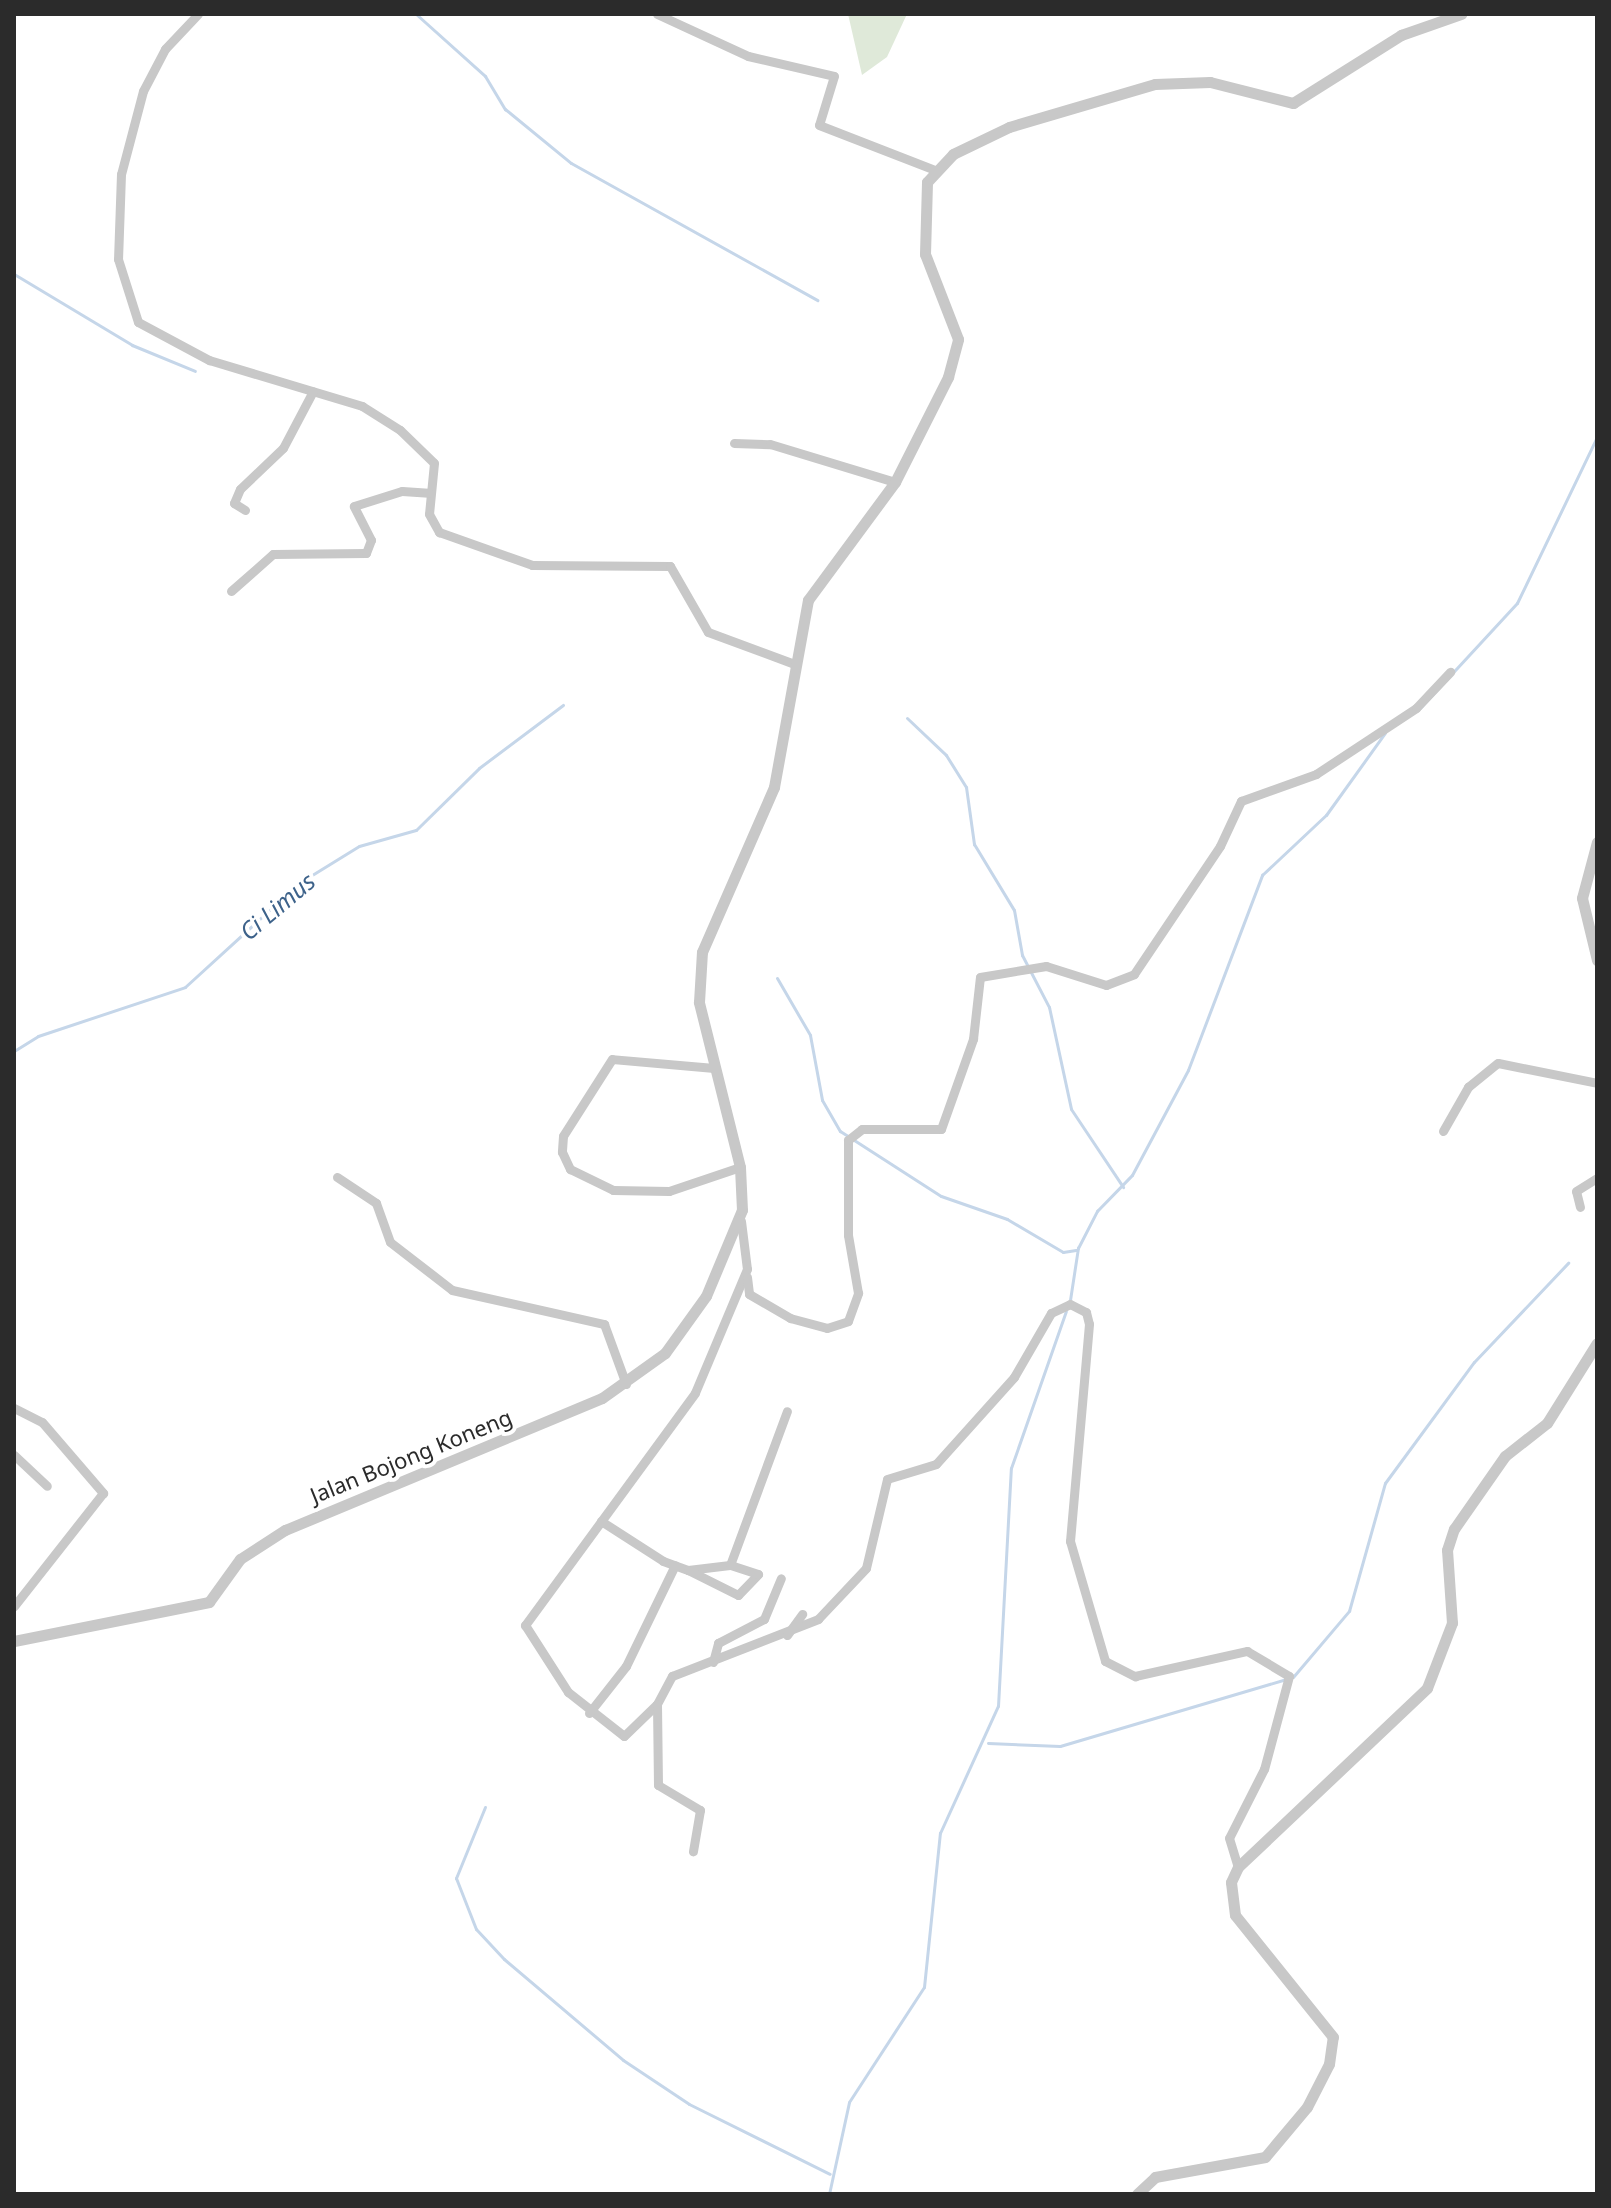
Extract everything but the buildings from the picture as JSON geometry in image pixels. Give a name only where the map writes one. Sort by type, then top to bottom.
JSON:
[{"type":"street","points":[[198,14],[165,49],[135,108],[117,200],[120,281],[138,322],[168,343],[362,406],[400,430],[434,463],[428,493],[432,527],[495,555],[568,569],[670,566],[708,632],[792,663]]},
{"type":"street","points":[[657,14],[748,56],[834,76],[819,125],[935,170]]},
{"type":"street","points":[[714,1068],[612,1059],[563,1136],[562,1152],[587,1181],[634,1192],[696,1186],[740,1167],[714,1068],[698,969],[774,787],[792,663],[808,600],[895,482],[948,377],[958,339],[935,293],[921,231],[923,198],[935,170],[1009,127],[1155,84],[1210,82],[1293,103],[1401,35],[1461,14]]},
{"type":"street","points":[[245,510],[234,503],[240,489],[283,448],[313,391]]},
{"type":"street","points":[[734,443],[770,444],[895,482]]},
{"type":"street","points":[[231,591],[273,554],[366,553],[371,540],[354,506],[402,491],[428,493]]},
{"type":"street","points":[[741,1221],[749,1294],[790,1318],[819,1328],[848,1321],[858,1293],[848,1235],[848,1140],[862,1129],[941,1129],[973,1039],[980,977],[1046,966],[1106,985],[1134,974],[1225,838],[1241,801],[1316,774],[1416,708],[1450,672]]},
{"type":"street","points":[[1597,842],[1582,898],[1597,960]]},
{"type":"street","points":[[1443,1131],[1468,1087],[1498,1063],[1597,1083]]},
{"type":"street","name":"Jalan Bojong Koneng","points":[[14,1641],[209,1602],[240,1559],[285,1530],[487,1450],[626,1384],[683,1331],[741,1221],[740,1167]]},
{"type":"street","points":[[337,1177],[376,1203],[390,1242],[452,1290],[474,1300],[597,1318],[609,1330],[626,1384]]},
{"type":"street","points":[[1580,1207],[1576,1191],[1597,1178]]},
{"type":"street","points":[[747,1269],[695,1393],[525,1625],[532,1645],[589,1713],[624,1736],[657,1704],[672,1676],[785,1638],[844,1598],[866,1568],[887,1479],[936,1464],[1014,1377],[1051,1313],[1070,1304],[1084,1311],[1089,1324],[1070,1541],[1105,1661],[1135,1676],[1247,1651],[1289,1676],[1264,1769],[1229,1838],[1238,1867],[1231,1906],[1329,2027],[1329,2064],[1276,2149],[1256,2161],[1155,2177],[1137,2194]]},
{"type":"street","points":[[1238,1867],[1427,1688],[1452,1623],[1447,1550],[1454,1529],[1505,1456],[1547,1423],[1597,1343]]},
{"type":"street","points":[[14,1408],[42,1422],[103,1493],[14,1606]]},
{"type":"street","points":[[730,1565],[787,1411]]},
{"type":"street","points":[[14,1455],[47,1486]]},
{"type":"street","points":[[601,1521],[675,1565],[738,1595],[758,1574],[730,1565],[688,1570]]},
{"type":"street","points":[[589,1713],[626,1666],[675,1565]]},
{"type":"street","points":[[713,1662],[718,1643],[764,1619],[781,1578]]},
{"type":"street","points":[[785,1638],[802,1614]]},
{"type":"street","points":[[657,1704],[658,1785],[700,1810],[693,1851]]},
{"type":"green space","points":[[848,14],[907,14],[887,57],[862,75]]},
{"type":"waterway","points":[[416,14],[485,76],[505,109],[571,163],[817,300]]},
{"type":"waterway","points":[[963,14],[980,14]]},
{"type":"waterway","points":[[14,274],[132,345],[195,371]]},
{"type":"waterway","points":[[1420,708],[1517,603],[1597,437]]},
{"type":"waterway","name":"Ci Limus","points":[[14,1051],[38,1036],[185,987],[299,883],[359,846],[416,830],[479,768],[563,705]]},
{"type":"waterway","points":[[907,718],[946,755],[966,787],[974,844],[1014,910],[1022,955],[1049,1007],[1071,1109],[1123,1187]]},
{"type":"waterway","points":[[1070,1300],[1078,1248],[1097,1211],[1132,1175],[1188,1070],[1262,875],[1326,815],[1385,733]]},
{"type":"waterway","points":[[777,978],[810,1035],[822,1100],[840,1131],[941,1196],[1007,1219],[1063,1252],[1076,1250]]},
{"type":"waterway","points":[[1293,1677],[1349,1611],[1385,1483],[1474,1362],[1568,1263]]},
{"type":"waterway","points":[[829,2194],[849,2102],[924,1987],[940,1833],[998,1706],[1011,1468],[1066,1311]]},
{"type":"waterway","points":[[988,1743],[1060,1746],[1286,1679]]},
{"type":"waterway","points":[[485,1807],[456,1878],[476,1929],[504,1959],[623,2060],[689,2104],[830,2174]]}]
